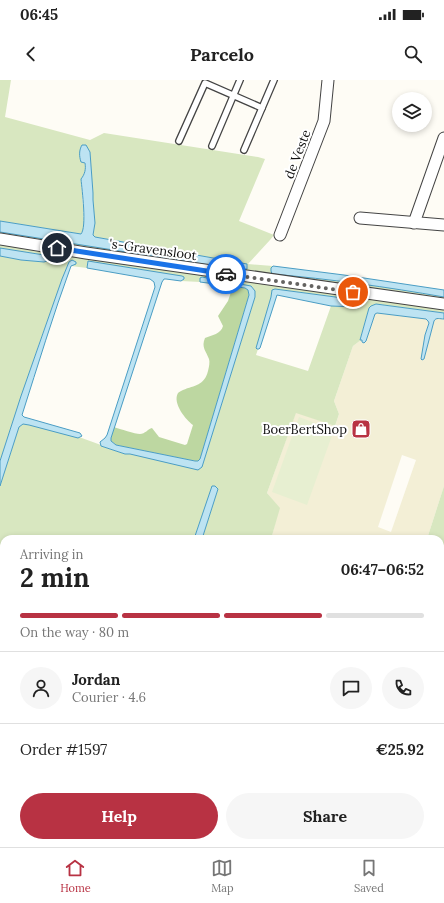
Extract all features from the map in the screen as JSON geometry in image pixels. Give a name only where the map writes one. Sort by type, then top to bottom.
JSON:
[{"type":"street","name":"de Veste","points":[[280,235],[324,121],[328,80]]},
{"type":"street","points":[[414,223],[444,138]]},
{"type":"street","points":[[360,218],[444,225]]},
{"type":"street","name":"'s-Gravensloot","points":[[0,239],[86,253],[444,304]]},
{"type":"lane","points":[[212,146],[240,80]]},
{"type":"lane","points":[[244,150],[274,80]]},
{"type":"lane","points":[[180,141],[204,83],[262,108]]},
{"type":"shaded area","points":[[378,313],[426,319],[429,321],[425,335],[422,360],[424,359],[435,319],[444,319],[444,486],[428,535],[272,535],[279,508],[267,493],[296,412],[335,426],[339,414],[334,401],[353,346],[361,340],[366,341],[375,314]],"holes":[[[402,455],[416,460],[391,532],[378,527]]]},
{"type":"green space","points":[[0,80],[11,80],[5,117],[90,140],[104,133],[265,159],[239,221],[274,235],[248,264],[273,266],[271,268],[272,274],[358,283],[444,297],[444,313],[376,304],[369,308],[360,339],[361,340],[353,346],[334,401],[339,414],[335,426],[296,413],[267,493],[280,508],[272,535],[203,535],[218,489],[215,486],[212,487],[195,535],[0,535],[0,486],[19,427],[23,424],[79,437],[125,454],[202,467],[255,297],[255,291],[251,286],[200,278],[200,282],[181,281],[183,280],[88,261],[87,268],[71,266],[73,265],[69,262],[39,344],[0,461],[0,256],[44,262],[48,256],[0,248],[0,232],[247,264],[95,237],[93,235],[95,223],[90,152],[82,145],[80,149],[80,157],[86,170],[81,179],[84,221],[83,231],[81,234],[0,221]],"holes":[[[275,289],[360,301],[357,307],[331,306],[308,371],[256,355],[272,290]]]},
{"type":"green space","points":[[233,286],[245,288],[248,290],[249,295],[200,459],[195,461],[116,445],[111,441],[114,427],[140,434],[152,428],[159,437],[185,445],[187,444],[193,425],[178,406],[178,393],[204,380],[208,369],[209,359],[205,351],[204,341],[205,338],[216,334],[222,329],[223,326],[218,316],[228,301]]},
{"type":"green space","points":[[299,417],[334,430],[307,505],[272,492]]},
{"type":"green space","points":[[444,486],[444,535],[428,535]]},
{"type":"water","points":[[82,145],[86,145],[90,152],[95,223],[93,235],[95,237],[247,264],[247,269],[235,269],[0,232],[0,221],[81,234],[84,224],[84,216],[81,179],[85,167],[85,163],[81,162],[80,158]]},
{"type":"water","points":[[0,248],[44,255],[48,256],[49,258],[44,262],[0,256]]},
{"type":"water","points":[[72,260],[76,262],[76,264],[71,266],[64,284],[22,415],[24,417],[80,433],[82,436],[78,438],[23,424],[19,427],[0,486],[0,461],[62,279],[69,262]]},
{"type":"water","points":[[88,261],[184,277],[181,281],[164,279],[162,282],[111,441],[116,445],[195,461],[200,459],[249,295],[248,290],[245,288],[200,282],[200,278],[202,277],[251,286],[255,291],[255,297],[202,467],[198,470],[125,454],[101,446],[100,442],[107,435],[155,287],[154,282],[150,279],[87,268]]},
{"type":"water","points":[[273,266],[444,290],[444,297],[315,278],[272,274],[271,268]]},
{"type":"water","points":[[275,289],[358,300],[360,305],[357,307],[331,306],[277,295],[260,348],[257,349],[256,348],[272,290]]},
{"type":"water","points":[[376,304],[444,313],[444,319],[437,319],[434,321],[424,359],[421,359],[425,335],[429,323],[426,319],[377,313],[375,314],[366,341],[364,343],[360,340],[369,308]]},
{"type":"water","points":[[212,486],[215,486],[218,489],[203,535],[195,535]]},
{"type":"way so far","points":[[226,274],[353,292]]},
{"type":"place","name":"BoerBertShop","points":[[361,429]]},
{"type":"route","points":[[57,248],[226,274]]}]
